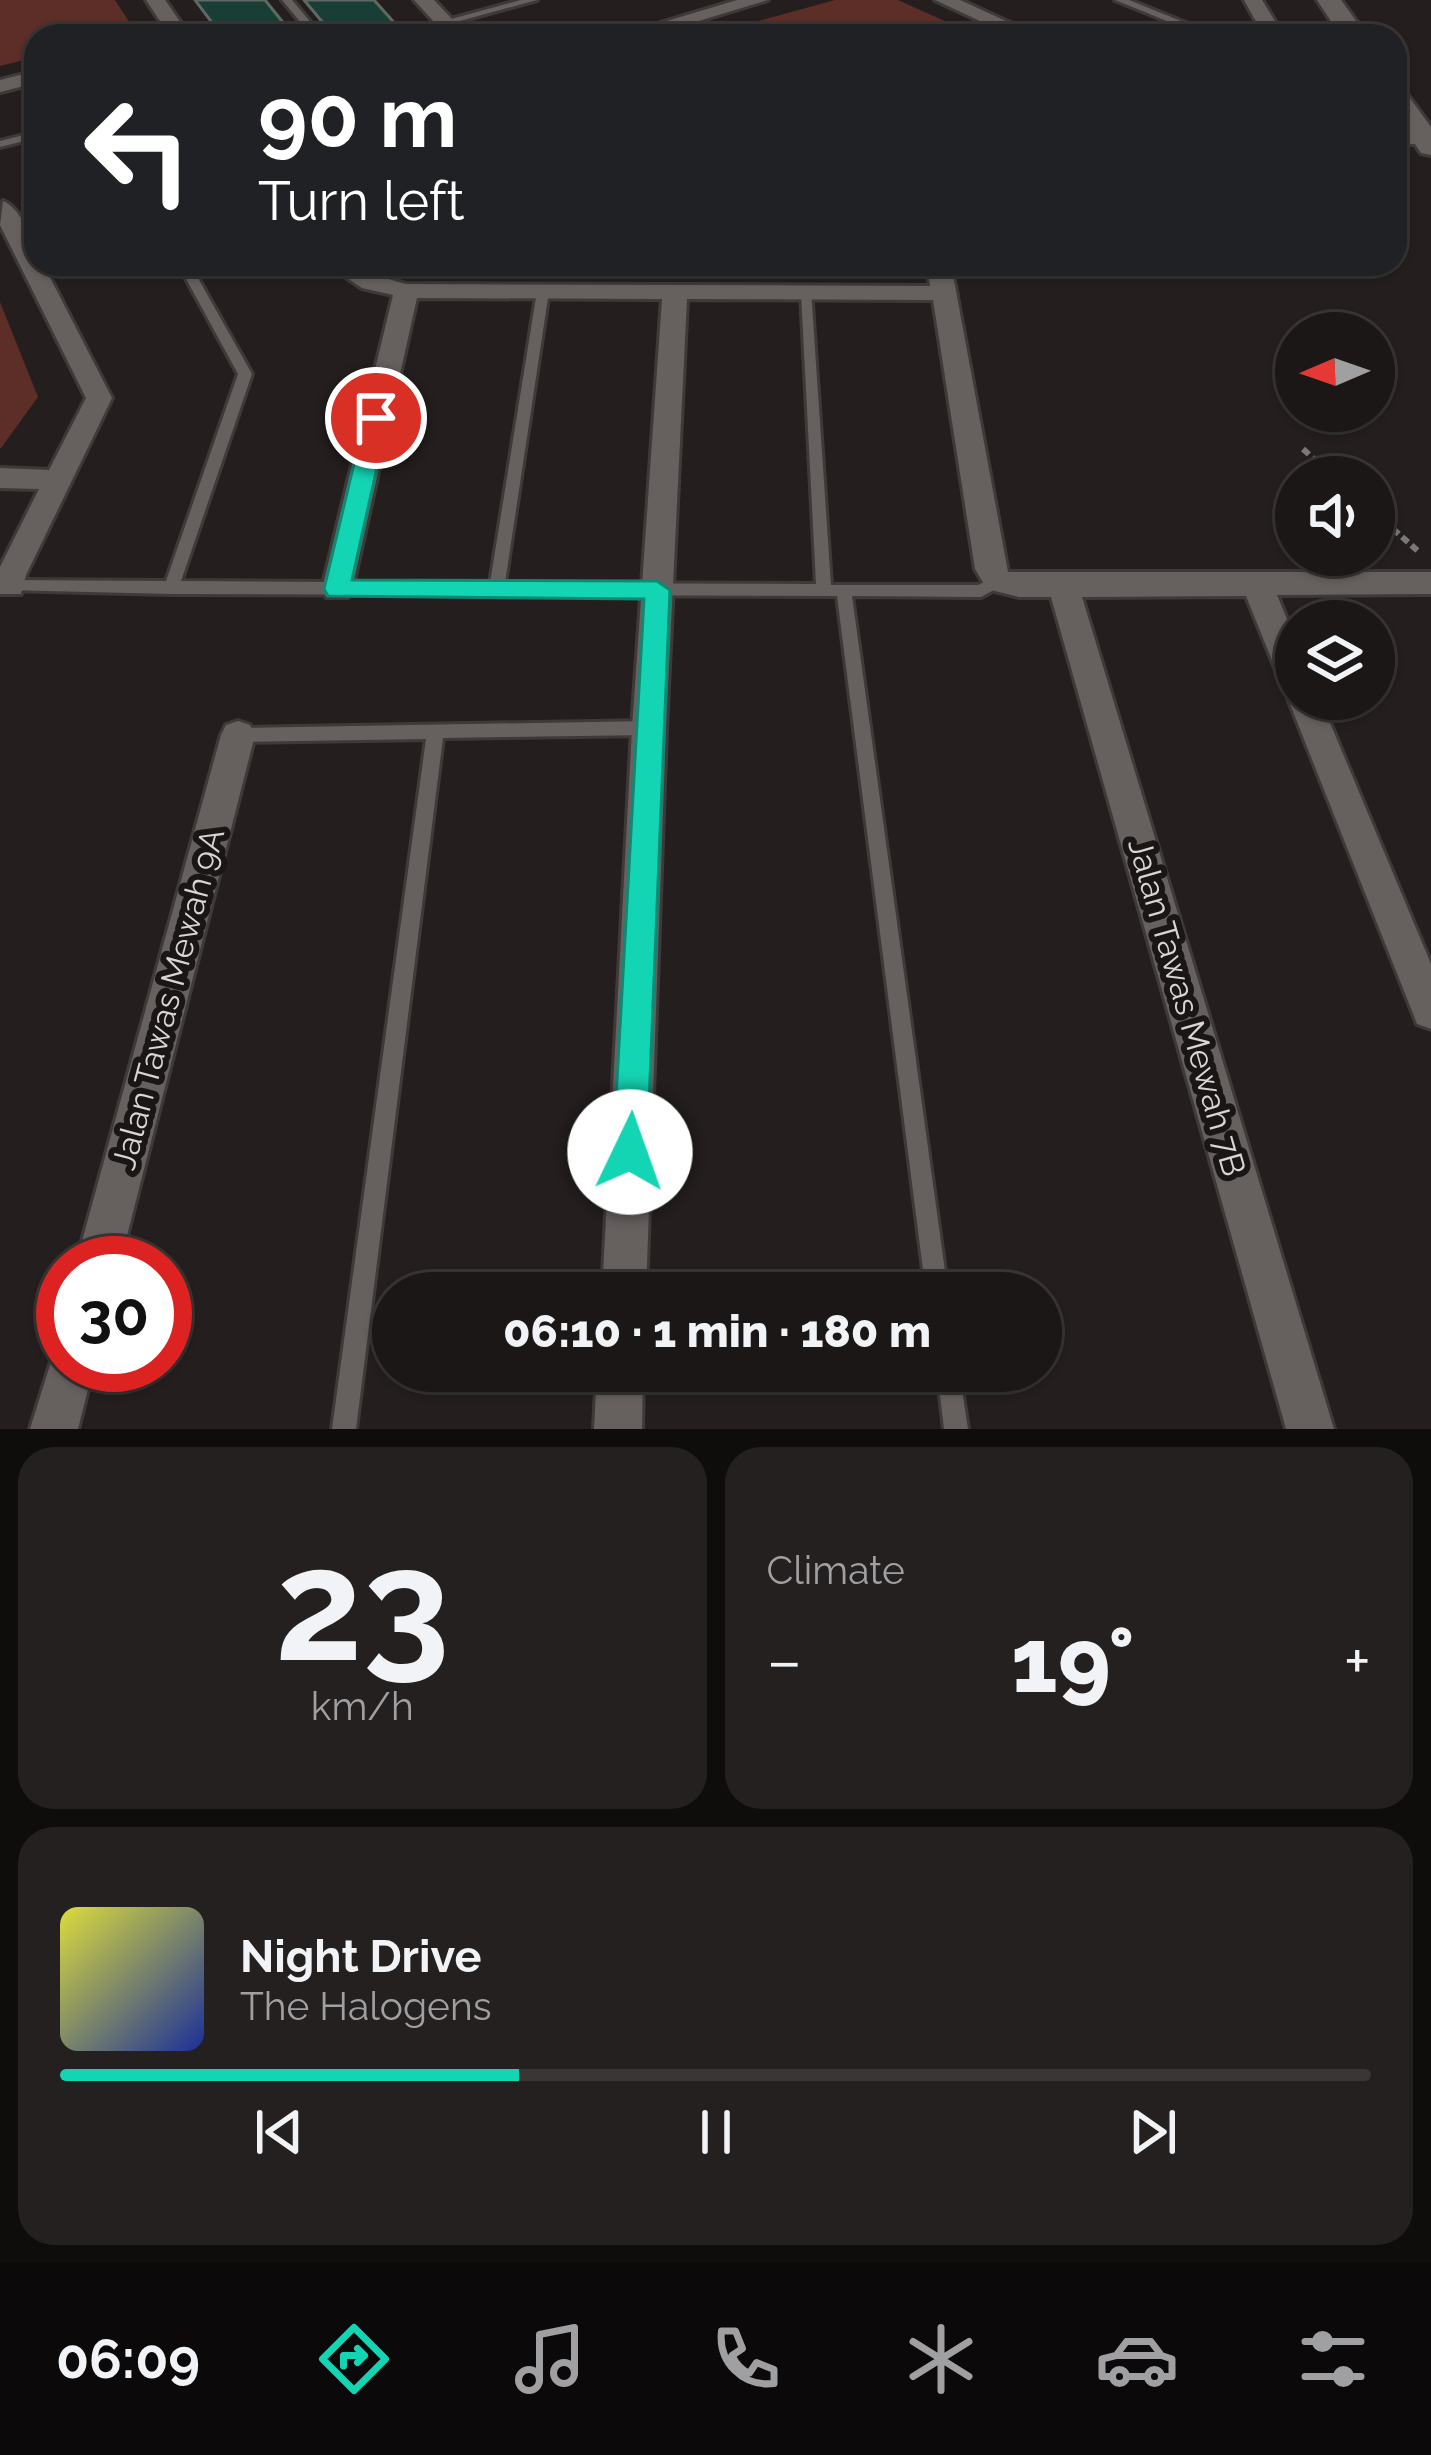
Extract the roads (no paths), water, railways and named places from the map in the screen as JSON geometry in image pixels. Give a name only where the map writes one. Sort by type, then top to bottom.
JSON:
[{"type":"street","points":[[423,0],[446,24]]},
{"type":"street","points":[[671,24],[759,0]]},
{"type":"street","points":[[962,3],[1005,24]]},
{"type":"street","points":[[1407,112],[1428,143]]},
{"type":"street","points":[[8,207],[24,241]]},
{"type":"street","points":[[10,586],[11,574],[99,398],[41,276]]},
{"type":"street","points":[[359,276],[406,291],[944,293]]},
{"type":"street","points":[[941,276],[990,569],[998,581],[1257,584],[1430,572]]},
{"type":"street","points":[[337,589],[406,291]]},
{"type":"street","points":[[625,1272],[649,728],[675,292]]},
{"type":"street","points":[[0,478],[56,480]]},
{"type":"street","points":[[1257,584],[1275,628]]},
{"type":"street","name":"Jalan Tawas Mewah 7B","points":[[1064,585],[1310,1429]]},
{"type":"street","points":[[1313,720],[1431,1011]]},
{"type":"street","name":"Jalan Tawas Mewah 9A","points":[[105,1236],[238,735]]},
{"type":"street","points":[[54,1429],[63,1392]]},
{"type":"street","points":[[618,1429],[619,1392]]},
{"type":"lane","points":[[286,0],[306,24]]},
{"type":"lane","points":[[465,24],[532,0]]},
{"type":"lane","points":[[1120,0],[1182,24]]},
{"type":"lane","points":[[171,588],[245,374],[191,276]]},
{"type":"lane","points":[[496,590],[543,292]]},
{"type":"lane","points":[[807,293],[834,591],[935,1272]]},
{"type":"lane","points":[[10,586],[981,591],[998,581]]},
{"type":"lane","points":[[238,735],[649,728]]},
{"type":"lane","points":[[344,1429],[435,732]]},
{"type":"lane","points":[[951,1392],[956,1429]]}]
